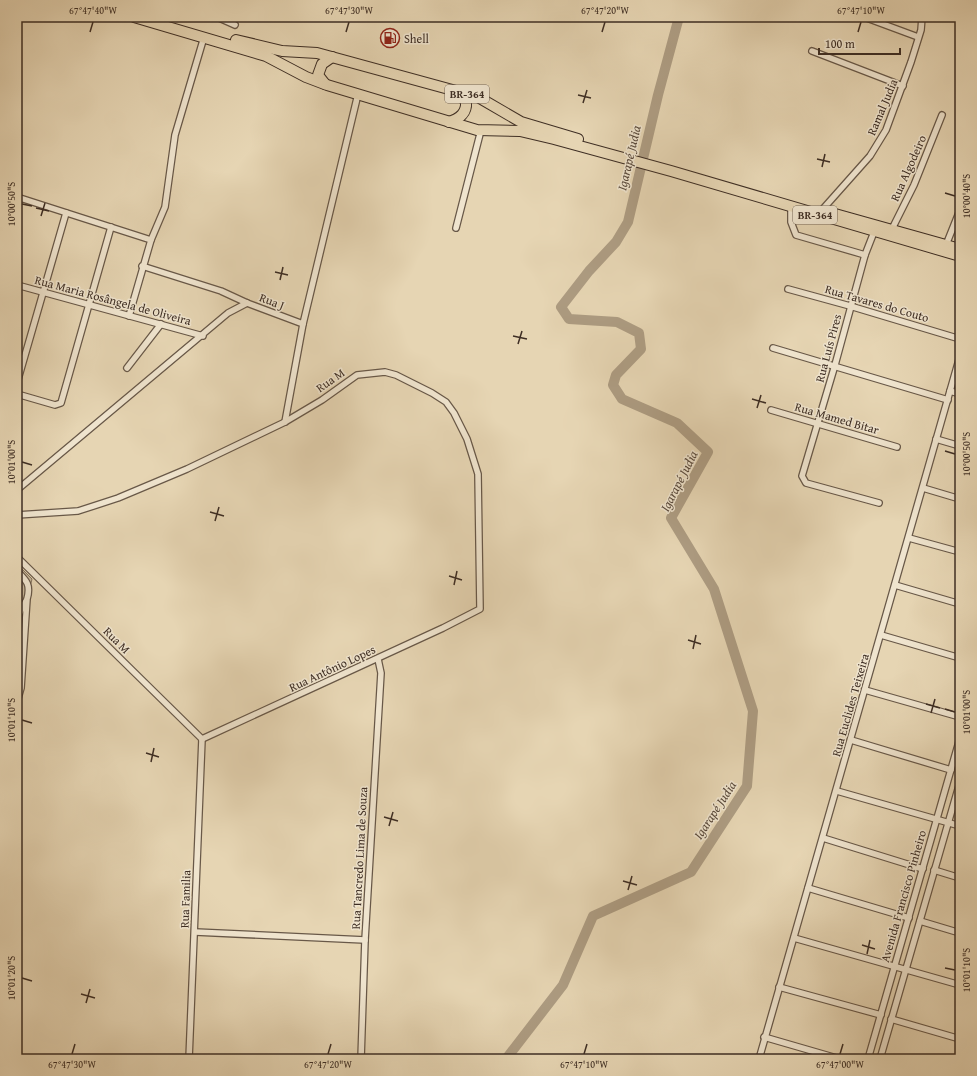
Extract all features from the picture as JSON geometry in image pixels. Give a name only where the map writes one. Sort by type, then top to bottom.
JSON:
[{"type":"highway","name":"BR-364","points":[[134,17],[266,56],[306,77],[327,85],[449,122],[481,130],[520,131],[597,148],[960,249]]},
{"type":"highway","name":"BR-364","points":[[159,17],[266,49],[303,51],[332,57],[459,92],[488,102],[520,122],[597,148]]},
{"type":"highway","points":[[327,85],[318,75],[322,64],[332,57]]},
{"type":"highway","points":[[449,122],[460,117],[464,112],[466,102],[459,92]]},
{"type":"highway","name":"BR-364","points":[[672,168],[791,208],[960,256]]},
{"type":"street","points":[[217,17],[235,25]]},
{"type":"street","points":[[864,17],[918,37]]},
{"type":"street","name":"Ramal Judia","points":[[822,210],[877,147],[892,118],[918,37],[922,17]]},
{"type":"street","points":[[129,316],[142,266],[165,207],[175,135],[204,37]]},
{"type":"street","points":[[812,51],[903,86]]},
{"type":"street","points":[[285,422],[303,324],[358,94]]},
{"type":"street","name":"Rua Algodeiro","points":[[892,229],[914,185],[942,115]]},
{"type":"street","points":[[456,228],[481,130]]},
{"type":"street","points":[[17,206],[18,197],[151,240]]},
{"type":"street","points":[[791,208],[791,222],[796,235],[865,255]]},
{"type":"street","points":[[946,245],[960,210]]},
{"type":"street","points":[[17,383],[66,213]]},
{"type":"street","points":[[17,394],[58,405],[61,403],[112,227]]},
{"type":"street","name":"Rua Luís Pires","points":[[874,232],[865,255],[835,365],[802,476],[805,482],[879,503]]},
{"type":"street","points":[[142,266],[221,291],[247,303]]},
{"type":"street","name":"Rua Maria Rosângela de Oliveira","points":[[17,285],[203,336]]},
{"type":"street","name":"Rua Tavares do Couto","points":[[788,289],[960,339]]},
{"type":"street","name":"Rua J","points":[[17,490],[203,336],[228,313],[247,303],[303,324]]},
{"type":"street","points":[[127,368],[161,324]]},
{"type":"street","points":[[773,348],[835,365],[948,400]]},
{"type":"street","name":"Rua Euclides Teixeira","points":[[758,1059],[837,791],[960,356]]},
{"type":"street","name":"Rua M","points":[[17,515],[78,511],[118,498],[187,469],[285,422],[322,400],[356,375],[385,372],[396,375],[432,393],[446,402],[454,413],[467,439],[478,474],[480,609],[470,615]]},
{"type":"street","points":[[950,391],[960,394]]},
{"type":"street","name":"Rua Mamed Bitar","points":[[771,410],[897,447]]},
{"type":"street","points":[[936,439],[960,446]]},
{"type":"street","points":[[922,488],[960,499]]},
{"type":"street","points":[[909,538],[960,552]]},
{"type":"street","name":"Rua M","points":[[17,557],[202,739]]},
{"type":"street","points":[[17,571],[29,584],[17,702]]},
{"type":"street","points":[[895,585],[960,604]]},
{"type":"street","points":[[17,618],[27,599]]},
{"type":"street","name":"Rua Antônio Lopes","points":[[202,739],[378,659],[470,615]]},
{"type":"street","points":[[881,635],[960,658]]},
{"type":"street","name":"Rua Tancredo Lima de Souza","points":[[361,1059],[365,940],[381,673],[378,659]]},
{"type":"street","points":[[865,690],[960,717]]},
{"type":"street","name":"Avenida Francisco Pinheiro","points":[[868,1059],[960,738]]},
{"type":"street","name":"Rua Familia","points":[[189,1059],[202,739]]},
{"type":"street","points":[[851,740],[951,770]]},
{"type":"street","name":"Avenida Francisco Pinheiro","points":[[880,1059],[960,782]]},
{"type":"street","points":[[837,791],[960,826]]},
{"type":"street","points":[[823,838],[922,869]]},
{"type":"street","points":[[934,870],[960,878]]},
{"type":"street","points":[[808,888],[908,918]]},
{"type":"street","points":[[920,921],[960,933]]},
{"type":"street","points":[[195,932],[365,940]]},
{"type":"street","points":[[794,938],[960,986]]},
{"type":"street","points":[[779,987],[881,1015]]},
{"type":"street","points":[[891,1019],[960,1039]]},
{"type":"street","points":[[764,1037],[840,1059]]},
{"type":"green space","points":[[17,564],[32,579],[27,599],[17,702]]},
{"type":"waterway","name":"Igarapé Judia","points":[[506,1059],[563,985],[593,916],[691,872],[747,786],[753,711],[714,589],[671,518],[708,452],[677,423],[622,399],[613,385],[616,375],[641,349],[639,333],[617,322],[569,319],[561,307],[589,271],[616,242],[628,222],[658,95],[679,17]]},
{"type":"place","name":"Shell","points":[[390,38]]}]
